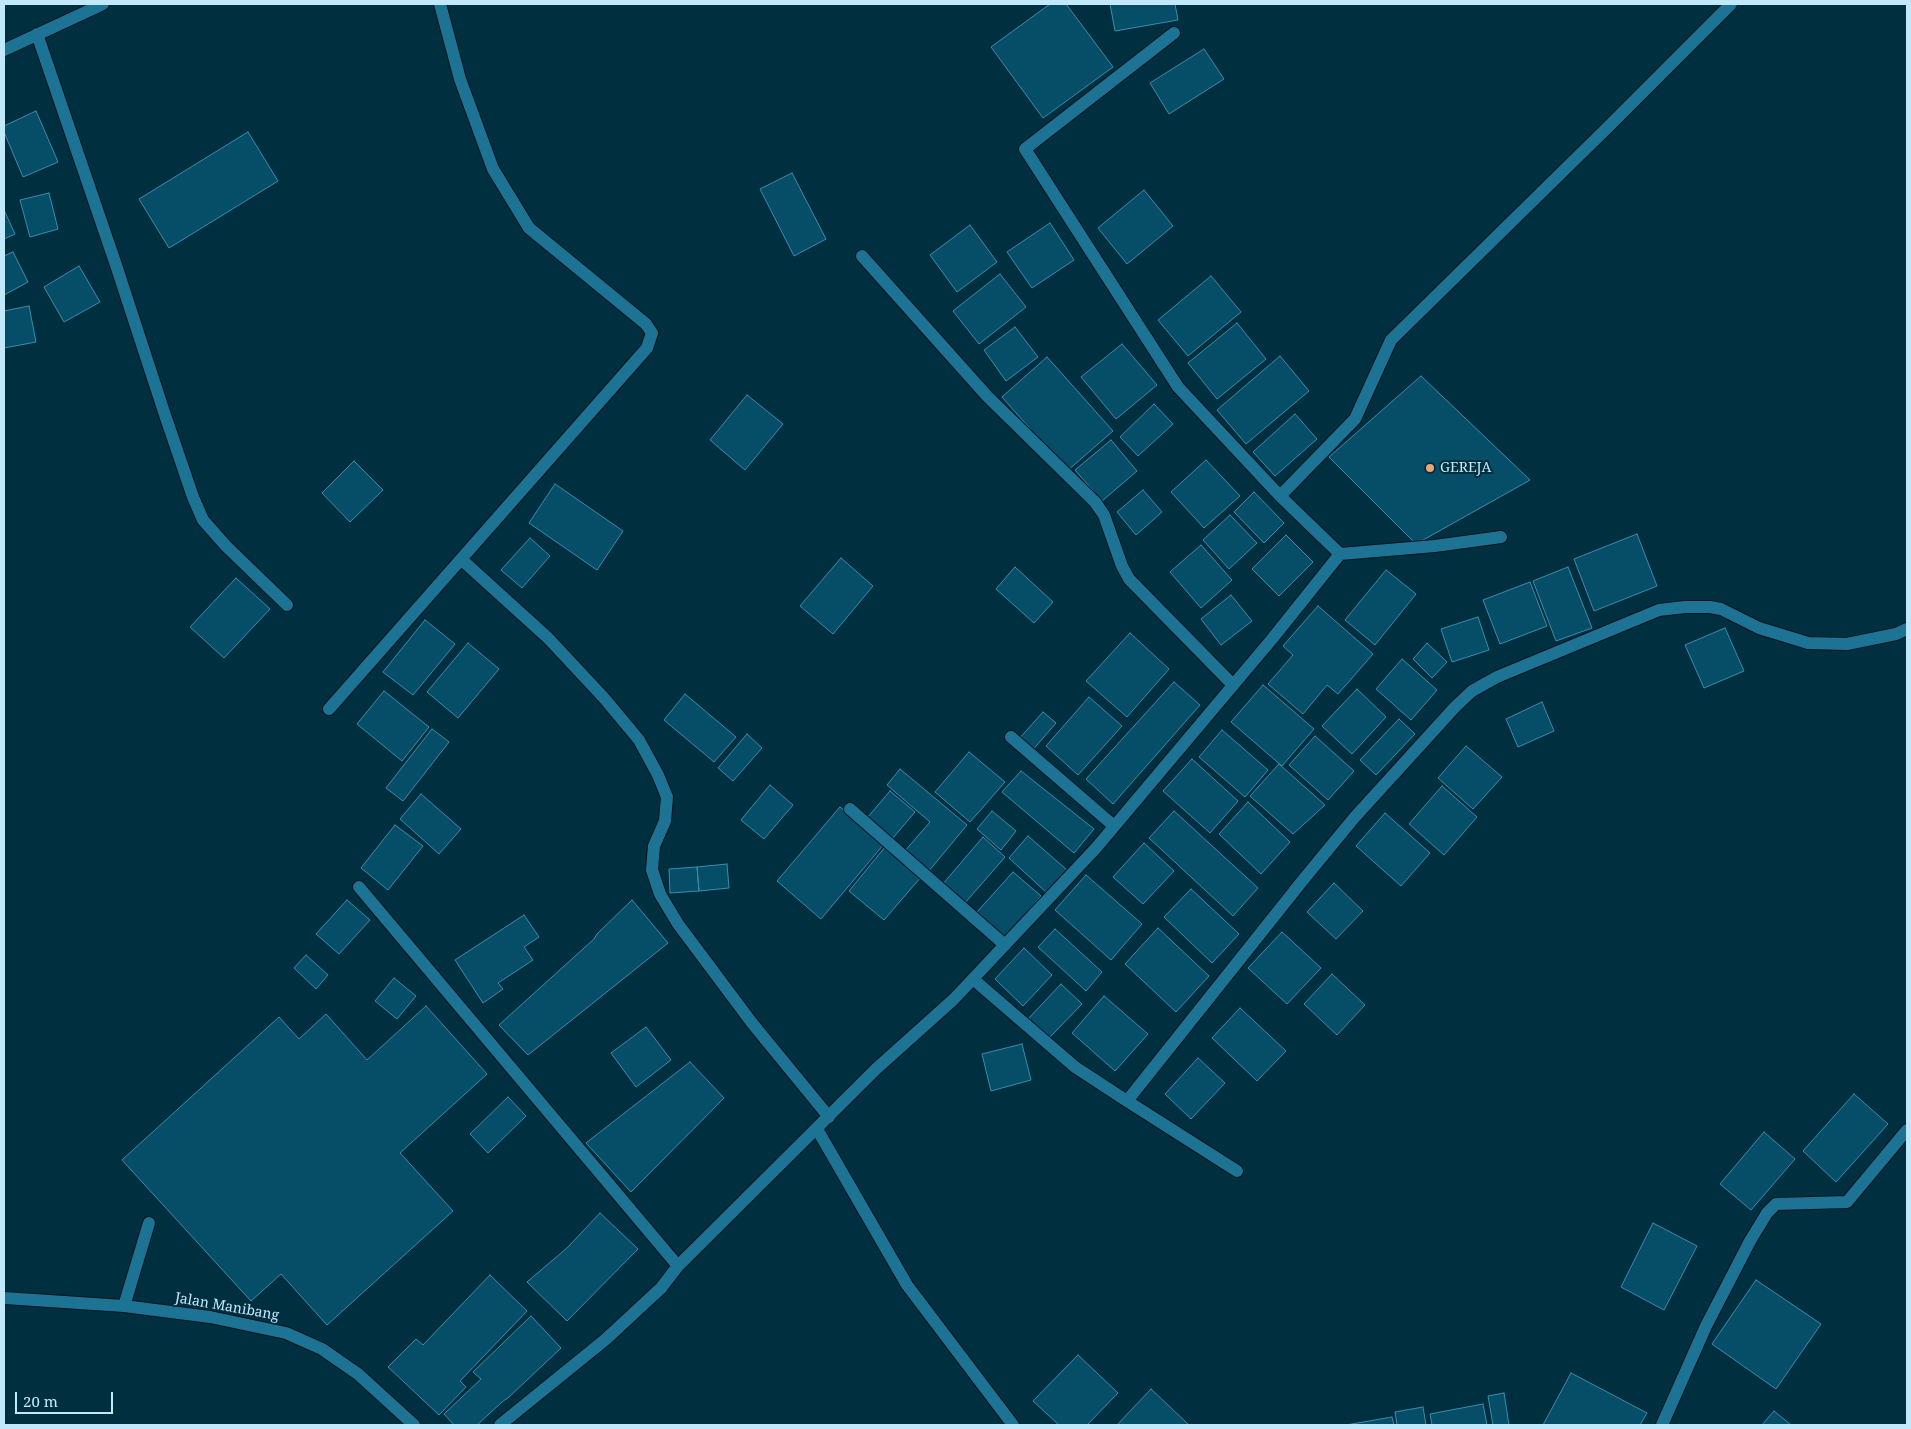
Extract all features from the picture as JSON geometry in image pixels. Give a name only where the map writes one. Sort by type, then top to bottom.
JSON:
[{"type":"street","points":[[4,50],[103,4]]},
{"type":"street","points":[[329,709],[647,348],[652,333],[646,324],[530,228],[493,169],[460,79],[440,4]]},
{"type":"street","points":[[1280,496],[1355,418],[1391,340],[1731,4]]},
{"type":"street","points":[[1174,33],[1025,148],[1178,387],[1280,496],[1340,554]]},
{"type":"street","points":[[37,34],[165,415],[203,520],[226,546],[287,605]]},
{"type":"street","points":[[862,256],[987,396],[1095,502],[1104,515],[1122,566],[1129,580],[1233,685]]},
{"type":"street","points":[[500,1425],[606,1339],[661,1288],[678,1266],[876,1069],[954,999],[1114,826],[1340,554],[1435,546],[1501,537]]},
{"type":"street","points":[[462,560],[548,638],[604,698],[639,740],[658,775],[667,798],[665,821],[654,846],[652,870],[660,894],[678,924],[752,1023],[829,1117]]},
{"type":"street","points":[[1127,1101],[1349,825],[1455,707],[1472,691],[1497,677],[1659,610],[1685,607],[1721,609],[1758,628],[1808,643],[1847,644],[1896,634],[1907,629]]},
{"type":"street","points":[[1010,737],[1114,826]]},
{"type":"street","points":[[850,809],[1005,945]]},
{"type":"street","points":[[359,887],[678,1266]]},
{"type":"street","points":[[973,979],[1075,1067],[1237,1171]]},
{"type":"street","points":[[816,1129],[907,1286],[1013,1425]]},
{"type":"street","points":[[1662,1425],[1706,1326],[1750,1241],[1767,1213],[1776,1204],[1847,1202],[1907,1130]]},
{"type":"street","points":[[124,1306],[149,1223]]},
{"type":"street","name":"Jalan Manibang","points":[[4,1298],[124,1306],[210,1317],[286,1333],[322,1349],[358,1374],[414,1425]]},
{"type":"building","points":[[1050,4],[1066,4],[1113,67],[1043,118],[991,47]]},
{"type":"building","points":[[1110,4],[1175,4],[1178,20],[1115,31]]},
{"type":"building","points":[[1204,49],[1224,79],[1169,114],[1150,83]]},
{"type":"building","points":[[36,111],[58,162],[23,177],[4,132],[4,126]]},
{"type":"building","points":[[248,132],[278,181],[169,248],[139,199]]},
{"type":"building","points":[[792,173],[826,239],[794,256],[760,189]]},
{"type":"building","points":[[1144,190],[1173,226],[1127,264],[1098,228]]},
{"type":"building","points":[[49,193],[58,229],[30,237],[20,200]]},
{"type":"building","points":[[4,210],[15,234],[4,239]]},
{"type":"building","points":[[1050,223],[1074,260],[1032,288],[1007,252]]},
{"type":"building","points":[[970,225],[997,262],[957,292],[930,255]]},
{"type":"building","points":[[13,252],[28,282],[4,295],[4,256]]},
{"type":"building","points":[[79,266],[100,302],[64,322],[44,287]]},
{"type":"building","points":[[1000,274],[1026,307],[979,344],[953,311]]},
{"type":"building","points":[[1211,276],[1241,312],[1188,356],[1158,320]]},
{"type":"building","points":[[29,306],[36,342],[4,348],[4,311]]},
{"type":"building","points":[[1237,323],[1266,359],[1217,399],[1188,363]]},
{"type":"building","points":[[1015,327],[1038,357],[1006,381],[984,350]]},
{"type":"building","points":[[1122,344],[1157,385],[1116,419],[1081,377]]},
{"type":"building","points":[[1280,356],[1309,391],[1246,444],[1217,410]]},
{"type":"building","points":[[1047,357],[1113,431],[1067,471],[1002,397]]},
{"type":"building","name":"GEREJA","points":[[1421,376],[1530,480],[1416,544],[1329,457]]},
{"type":"building","points":[[747,395],[783,424],[745,470],[710,440]]},
{"type":"building","points":[[1154,404],[1173,424],[1138,456],[1120,437]]},
{"type":"building","points":[[1295,414],[1317,439],[1275,476],[1253,452]]},
{"type":"building","points":[[1111,440],[1137,471],[1102,501],[1075,470]]},
{"type":"building","points":[[1206,460],[1240,496],[1204,528],[1171,492]]},
{"type":"building","points":[[354,461],[383,490],[350,522],[322,493]]},
{"type":"building","points":[[555,484],[623,531],[597,570],[529,523]]},
{"type":"building","points":[[1143,490],[1162,512],[1136,535],[1117,512]]},
{"type":"building","points":[[1254,492],[1284,523],[1264,543],[1234,512]]},
{"type":"building","points":[[1230,515],[1257,543],[1229,569],[1203,540]]},
{"type":"building","points":[[1637,534],[1657,586],[1594,611],[1574,559]]},
{"type":"building","points":[[1286,535],[1313,562],[1279,596],[1252,569]]},
{"type":"building","points":[[530,538],[550,556],[522,588],[501,570]]},
{"type":"building","points":[[1201,545],[1232,580],[1201,608],[1170,572]]},
{"type":"building","points":[[841,558],[873,586],[833,634],[800,606]]},
{"type":"building","points":[[1015,567],[1053,602],[1034,623],[996,589]]},
{"type":"building","points":[[1568,567],[1592,628],[1556,641],[1533,581]]},
{"type":"building","points":[[1386,570],[1416,594],[1375,645],[1345,620]]},
{"type":"building","points":[[236,578],[270,609],[224,658],[190,627]]},
{"type":"building","points":[[1530,582],[1547,626],[1500,644],[1483,600]]},
{"type":"building","points":[[1231,595],[1252,621],[1221,645],[1201,619]]},
{"type":"building","points":[[1318,606],[1373,654],[1338,694],[1327,685],[1303,714],[1268,684],[1293,655],[1283,646]]},
{"type":"building","points":[[1478,617],[1489,650],[1452,662],[1441,629]]},
{"type":"building","points":[[425,620],[455,644],[413,695],[383,672]]},
{"type":"building","points":[[1725,628],[1744,671],[1704,688],[1685,645]]},
{"type":"building","points":[[1130,633],[1169,669],[1127,717],[1086,681]]},
{"type":"building","points":[[468,643],[499,669],[458,718],[427,692]]},
{"type":"building","points":[[1427,643],[1447,662],[1432,678],[1413,659]]},
{"type":"building","points":[[1402,659],[1437,690],[1411,720],[1376,689]]},
{"type":"building","points":[[1174,682],[1200,705],[1113,804],[1086,779]]},
{"type":"building","points":[[1263,685],[1314,729],[1282,766],[1231,722]]},
{"type":"building","points":[[1357,689],[1386,717],[1352,754],[1322,726]]},
{"type":"building","points":[[384,691],[429,727],[402,761],[357,724]]},
{"type":"building","points":[[685,694],[736,737],[714,762],[664,720]]},
{"type":"building","points":[[1089,697],[1122,726],[1078,775],[1046,746]]},
{"type":"building","points":[[1542,702],[1554,731],[1518,747],[1506,719]]},
{"type":"building","points":[[1043,712],[1056,723],[1031,752],[1018,740]]},
{"type":"building","points":[[1399,719],[1415,734],[1376,775],[1360,760]]},
{"type":"building","points":[[432,729],[449,742],[403,801],[386,788]]},
{"type":"building","points":[[1222,730],[1268,770],[1245,797],[1199,757]]},
{"type":"building","points":[[747,734],[762,748],[733,781],[718,768]]},
{"type":"building","points":[[1315,736],[1354,771],[1328,800],[1289,765]]},
{"type":"building","points":[[1466,746],[1502,777],[1473,809],[1438,778]]},
{"type":"building","points":[[969,752],[1005,782],[970,822],[935,792]]},
{"type":"building","points":[[1192,759],[1238,801],[1210,833],[1163,791]]},
{"type":"building","points":[[1279,764],[1325,805],[1293,834],[1250,796]]},
{"type":"building","points":[[900,769],[967,825],[928,872],[904,852],[930,822],[887,785]]},
{"type":"building","points":[[1021,771],[1094,829],[1074,853],[1002,792]]},
{"type":"building","points":[[770,785],[793,805],[764,839],[741,820]]},
{"type":"building","points":[[1442,786],[1477,817],[1444,855],[1409,824]]},
{"type":"building","points":[[890,791],[915,812],[892,839],[867,818]]},
{"type":"building","points":[[421,794],[461,829],[439,854],[400,819]]},
{"type":"building","points":[[1248,802],[1290,842],[1261,874],[1219,834]]},
{"type":"building","points":[[840,807],[884,844],[821,919],[777,881]]},
{"type":"building","points":[[992,811],[1016,831],[1001,850],[977,829]]},
{"type":"building","points":[[1174,811],[1258,888],[1233,916],[1149,838]]},
{"type":"building","points":[[1385,813],[1430,853],[1401,886],[1356,846]]},
{"type":"building","points":[[395,825],[423,846],[388,890],[361,868]]},
{"type":"building","points":[[1028,836],[1067,870],[1047,893],[1009,858]]},
{"type":"building","points":[[983,837],[1005,857],[964,904],[942,885]]},
{"type":"building","points":[[1144,843],[1174,871],[1143,904],[1113,877]]},
{"type":"building","points":[[886,846],[921,877],[884,920],[849,891]]},
{"type":"building","points":[[727,864],[729,888],[699,891],[697,867]]},
{"type":"building","points":[[697,867],[699,891],[670,893],[669,869]]},
{"type":"building","points":[[1013,872],[1041,896],[1005,937],[977,912]]},
{"type":"building","points":[[1086,875],[1142,924],[1111,960],[1055,910]]},
{"type":"building","points":[[1334,883],[1363,911],[1336,939],[1307,912]]},
{"type":"building","points":[[1191,889],[1239,934],[1212,963],[1164,917]]},
{"type":"building","points":[[347,900],[370,920],[339,954],[316,934]]},
{"type":"building","points":[[632,900],[668,943],[528,1055],[499,1025],[594,939]]},
{"type":"building","points":[[524,915],[539,937],[524,947],[533,960],[498,983],[503,989],[483,1003],[455,960]]},
{"type":"building","points":[[1158,928],[1209,976],[1176,1012],[1125,964]]},
{"type":"building","points":[[1055,929],[1102,972],[1086,991],[1038,947]]},
{"type":"building","points":[[1282,932],[1321,968],[1287,1004],[1248,968]]},
{"type":"building","points":[[1024,948],[1052,975],[1023,1006],[995,979]]},
{"type":"building","points":[[306,955],[328,975],[316,989],[294,968]]},
{"type":"building","points":[[1332,974],[1365,1005],[1337,1035],[1304,1004]]},
{"type":"building","points":[[394,978],[416,996],[397,1019],[375,1001]]},
{"type":"building","points":[[1061,984],[1082,1004],[1049,1038],[1028,1019]]},
{"type":"building","points":[[1104,996],[1148,1034],[1115,1071],[1072,1033]]},
{"type":"building","points":[[426,1006],[487,1074],[400,1153],[453,1211],[327,1325],[281,1274],[251,1301],[122,1160],[279,1017],[299,1039],[326,1014],[367,1060]]},
{"type":"building","points":[[1240,1008],[1286,1051],[1257,1081],[1212,1038]]},
{"type":"building","points":[[646,1027],[671,1060],[636,1087],[611,1053]]},
{"type":"building","points":[[1022,1044],[1031,1080],[991,1091],[982,1054]]},
{"type":"building","points":[[1198,1058],[1225,1083],[1191,1119],[1165,1094]]},
{"type":"building","points":[[690,1062],[724,1098],[631,1192],[586,1143]]},
{"type":"building","points":[[1854,1094],[1888,1124],[1836,1182],[1803,1151]]},
{"type":"building","points":[[508,1097],[526,1116],[488,1153],[470,1134]]},
{"type":"building","points":[[1764,1132],[1795,1159],[1751,1210],[1720,1184]]},
{"type":"building","points":[[600,1213],[638,1249],[567,1321],[527,1282],[567,1248]]},
{"type":"building","points":[[1653,1223],[1697,1246],[1664,1310],[1621,1287]]},
{"type":"building","points":[[490,1275],[527,1311],[460,1381],[466,1387],[439,1415],[388,1367],[416,1339],[423,1345]]},
{"type":"building","points":[[1756,1280],[1821,1324],[1776,1389],[1712,1344]]},
{"type":"building","points":[[531,1316],[561,1348],[477,1425],[454,1425],[444,1414],[481,1379],[473,1372]]},
{"type":"building","points":[[1078,1355],[1118,1393],[1087,1425],[1059,1425],[1033,1401]]},
{"type":"building","points":[[1571,1373],[1647,1413],[1640,1425],[1543,1425]]},
{"type":"building","points":[[1151,1389],[1189,1425],[1117,1425]]},
{"type":"building","points":[[1504,1393],[1509,1425],[1493,1425],[1488,1396]]},
{"type":"building","points":[[1483,1404],[1487,1425],[1432,1425],[1430,1414]]},
{"type":"building","points":[[1423,1407],[1426,1425],[1397,1425],[1395,1412]]},
{"type":"building","points":[[1774,1411],[1791,1425],[1762,1425]]},
{"type":"building","points":[[1392,1417],[1394,1425],[1346,1425]]},
{"type":"place","name":"GEREJA","points":[[1430,468]]}]
